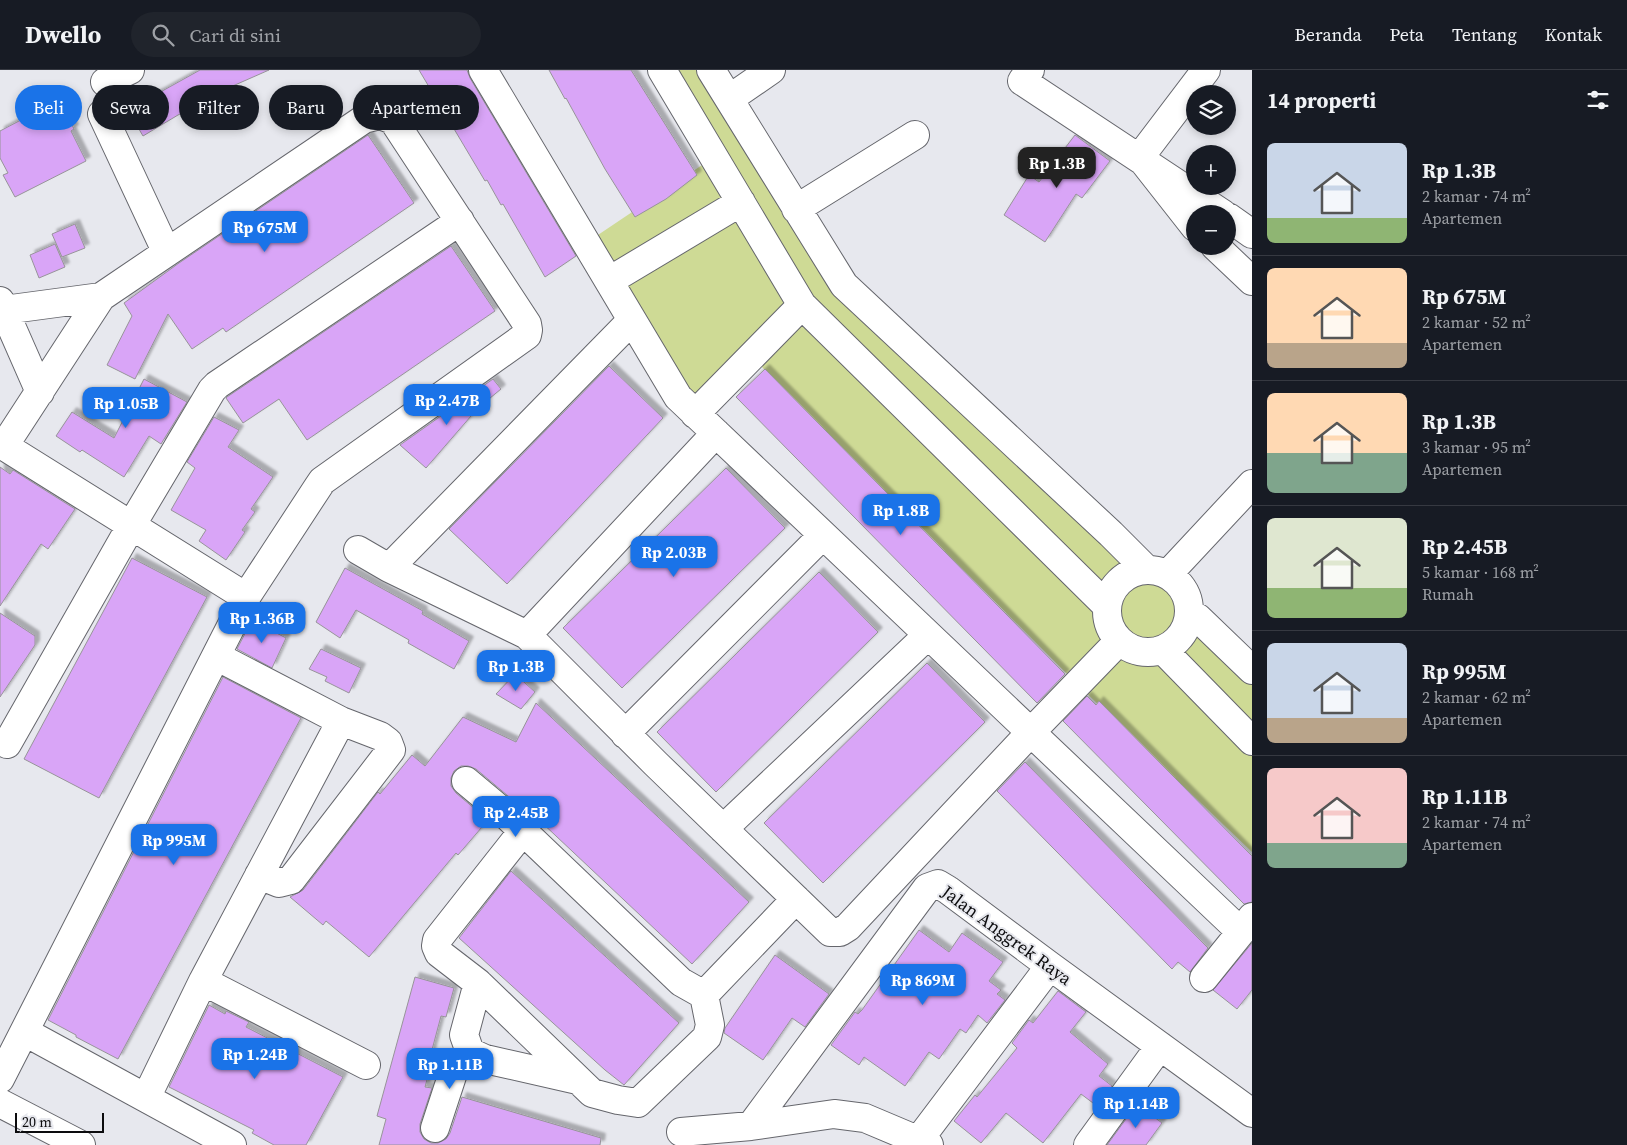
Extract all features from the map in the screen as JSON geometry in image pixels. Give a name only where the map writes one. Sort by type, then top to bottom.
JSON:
[{"type":"street","points":[[105,82],[130,70]]},
{"type":"street","points":[[483,70],[678,397],[1031,732],[1247,924],[1204,978]]},
{"type":"street","points":[[662,70],[802,305],[1107,606]]},
{"type":"street","points":[[711,70],[844,285],[1112,534],[1157,572],[1184,591],[1190,613],[1182,636],[1163,650],[1139,652],[1119,641],[1109,627],[1107,606],[1111,590],[1126,575],[1157,572],[1252,484]]},
{"type":"street","points":[[729,99],[771,70]]},
{"type":"street","points":[[1022,70],[1022,81],[1140,157],[1210,205]]},
{"type":"street","points":[[1140,157],[1206,70]]},
{"type":"street","points":[[0,1079],[246,597],[322,482],[527,336],[527,324],[393,120],[380,115],[364,119],[101,297],[4,446],[246,597]]},
{"type":"street","points":[[109,130],[166,252]]},
{"type":"street","points":[[796,209],[915,136]]},
{"type":"street","points":[[1140,157],[1186,216]]},
{"type":"street","points":[[609,281],[741,202]]},
{"type":"street","points":[[7,744],[131,526],[212,390],[460,222]]},
{"type":"street","points":[[1236,223],[1252,234]]},
{"type":"street","points":[[1225,255],[1252,281]]},
{"type":"street","points":[[40,392],[2,305],[101,297]]},
{"type":"street","points":[[695,414],[802,305]]},
{"type":"street","points":[[389,568],[632,320]]},
{"type":"street","points":[[527,635],[716,433]]},
{"type":"street","points":[[625,734],[823,535]]},
{"type":"street","points":[[358,550],[389,568],[527,635],[625,734],[830,932],[840,932],[848,927],[1119,641]]},
{"type":"street","points":[[1190,613],[1198,618],[1252,670]]},
{"type":"street","points":[[723,829],[928,635]]},
{"type":"street","points":[[1163,650],[1252,741]]},
{"type":"street","points":[[216,656],[341,721],[380,736],[388,742],[390,750],[291,880],[279,883],[259,875]]},
{"type":"street","points":[[146,1098],[202,980],[341,721]]},
{"type":"street","points":[[466,781],[523,831],[681,982],[704,995],[710,1025],[707,1036],[638,1103],[592,1093],[478,983],[439,953],[436,946],[437,940],[523,831]]},
{"type":"street","name":"Jalan Anggrek Raya","points":[[751,1126],[927,888],[938,884],[1252,1113]]},
{"type":"street","points":[[704,995],[796,899]]},
{"type":"street","points":[[681,1132],[751,1126],[834,1114],[865,1118],[924,1143],[1050,966]]},
{"type":"street","points":[[202,980],[366,1065]]},
{"type":"street","points":[[478,983],[464,1035],[470,1052],[485,1059],[578,1080]]},
{"type":"street","points":[[25,1032],[232,1145]]},
{"type":"street","points":[[1088,1145],[1160,1046]]},
{"type":"street","points":[[435,1128],[454,1070],[470,1052]]},
{"type":"street","points":[[0,1104],[81,1145]]},
{"type":"green space","points":[[662,70],[711,70],[844,285],[1168,574],[1185,591],[1189,613],[1252,670],[1252,852],[1077,684],[752,357],[695,414],[586,243],[714,157]]},
{"type":"building","points":[[200,70],[269,70],[235,85],[179,85],[179,115],[169,120],[169,87]]},
{"type":"building","points":[[419,70],[467,70],[474,85],[428,85]]},
{"type":"building","points":[[549,70],[631,70],[697,175],[666,199],[635,217],[605,169]]},
{"type":"building","points":[[479,93],[576,256],[545,277],[503,204],[501,205],[487,180],[485,181],[455,130],[479,130]]},
{"type":"building","points":[[15,123],[15,130],[72,130],[71,131],[86,161],[15,197],[3,175],[8,173],[0,158],[0,131]]},
{"type":"building","points":[[140,130],[153,130],[143,136]]},
{"type":"building","points":[[368,135],[414,203],[226,332],[223,328],[192,349],[168,314],[135,379],[107,365],[132,316],[124,303],[179,263]]},
{"type":"building","points":[[1075,135],[1110,161],[1082,198],[1076,194],[1045,242],[1004,215],[1029,175],[1039,182]]},
{"type":"building","points":[[75,224],[85,248],[62,257],[52,234]]},
{"type":"building","points":[[55,244],[65,267],[39,278],[30,255]]},
{"type":"building","points":[[451,246],[495,311],[307,440],[279,399],[243,423],[227,397]]},
{"type":"building","points":[[609,366],[663,418],[507,584],[449,529]]},
{"type":"building","points":[[765,369],[1065,674],[1037,703],[736,397]]},
{"type":"building","points":[[144,379],[187,402],[161,444],[149,436],[124,477],[56,436],[72,412],[114,438]]},
{"type":"building","points":[[493,379],[501,389],[478,408],[426,468],[400,445]]},
{"type":"building","points":[[214,417],[239,430],[228,447],[273,477],[251,509],[255,512],[242,530],[245,532],[226,560],[199,541],[206,530],[171,510],[195,468],[187,462]]},
{"type":"building","points":[[0,467],[10,474],[13,470],[75,509],[48,549],[41,544],[0,606]]},
{"type":"building","points":[[726,468],[785,528],[622,688],[563,628]]},
{"type":"building","points":[[132,558],[207,597],[99,798],[24,759]]},
{"type":"building","points":[[345,568],[423,611],[422,614],[469,641],[454,669],[408,643],[409,640],[356,610],[340,638],[316,622]]},
{"type":"building","points":[[819,572],[878,632],[716,792],[657,732]]},
{"type":"building","points":[[0,613],[35,636],[35,645],[0,697]]},
{"type":"building","points":[[252,620],[286,638],[272,668],[237,649]]},
{"type":"building","points":[[321,649],[361,668],[349,693],[325,681],[327,677],[309,669]]},
{"type":"building","points":[[927,663],[985,722],[823,883],[764,823]]},
{"type":"building","points":[[515,674],[535,692],[521,709],[496,694]]},
{"type":"building","points":[[223,677],[301,718],[118,1059],[48,1020]]},
{"type":"building","points":[[1087,696],[1096,705],[1099,701],[1252,856],[1252,902],[1244,904],[1063,721]]},
{"type":"building","points":[[536,703],[749,902],[692,964],[522,804],[520,806],[476,769],[468,766],[461,766],[454,771],[451,778],[451,786],[456,793],[488,820],[458,855],[456,853],[369,957],[326,921],[323,925],[290,897],[303,890],[378,792],[380,794],[412,755],[425,766],[463,717],[516,742]]},
{"type":"building","points":[[1025,762],[1208,948],[1190,972],[1178,962],[1172,969],[997,791]]},
{"type":"building","points":[[511,871],[679,1023],[624,1085],[459,938]]},
{"type":"building","points":[[919,930],[949,952],[962,933],[1003,962],[989,981],[1001,990],[997,994],[1005,1000],[987,1023],[978,1015],[966,1033],[960,1029],[939,1059],[929,1052],[905,1086],[864,1057],[859,1065],[831,1045],[855,1012],[858,1014],[862,1010]]},
{"type":"building","points":[[1252,943],[1252,990],[1237,1009],[1213,990]]},
{"type":"building","points":[[775,955],[829,994],[805,1027],[792,1018],[763,1060],[724,1033],[725,1028]]},
{"type":"building","points":[[415,977],[454,988],[446,1017],[441,1016],[425,1076],[428,1076],[425,1087],[432,1088],[420,1124],[420,1132],[424,1139],[431,1143],[438,1143],[446,1139],[450,1133],[462,1097],[601,1138],[600,1145],[379,1145],[386,1119],[377,1116]]},
{"type":"building","points":[[1058,991],[1086,1012],[1070,1032],[1108,1064],[1099,1076],[1112,1086],[1097,1106],[1081,1094],[1043,1143],[1006,1113],[981,1143],[954,1121],[975,1095],[977,1097],[1017,1048],[1012,1043],[1029,1020],[1033,1023]]},
{"type":"building","points":[[209,1005],[225,1014],[226,1011],[249,1022],[246,1027],[343,1077],[306,1145],[274,1145],[252,1133],[254,1130],[169,1087]]},
{"type":"building","points":[[1137,1104],[1162,1123],[1146,1145],[1107,1145]]}]
